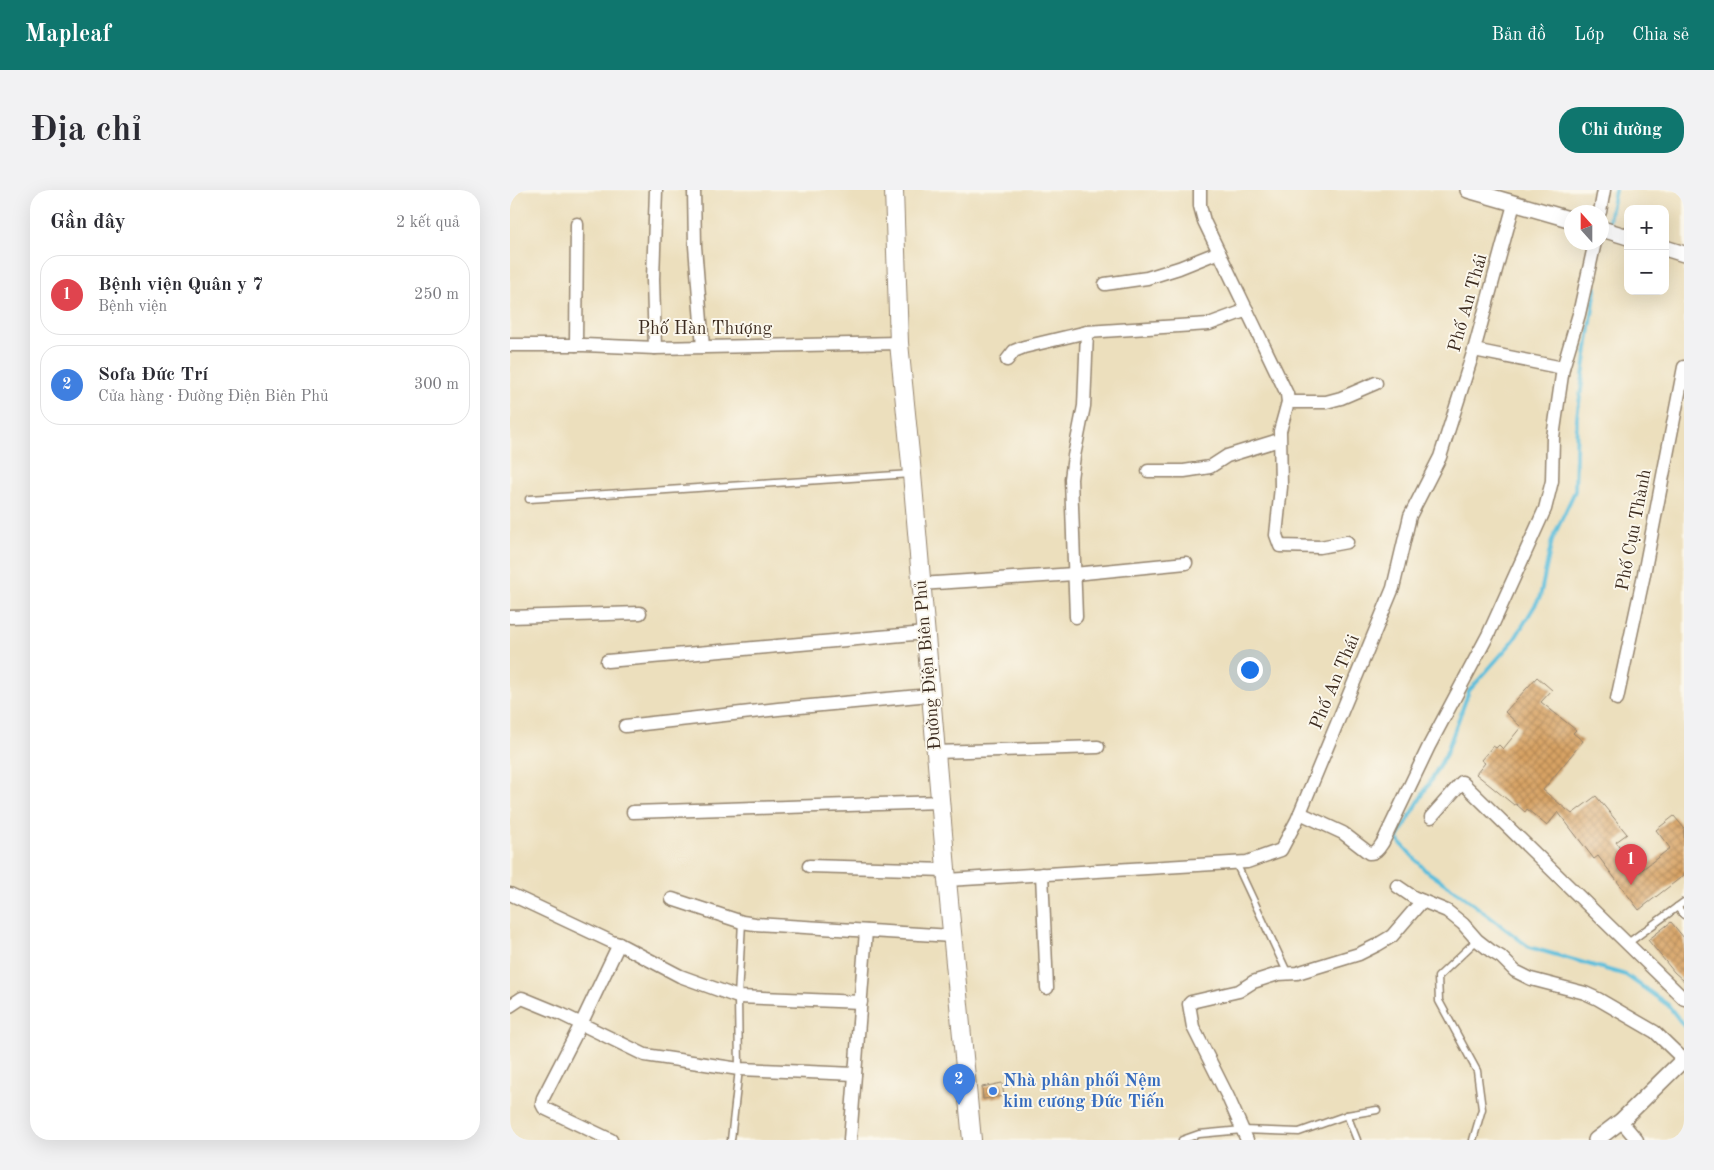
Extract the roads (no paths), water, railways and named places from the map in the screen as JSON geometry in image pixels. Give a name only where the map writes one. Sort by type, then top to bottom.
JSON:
[{"type":"main road","name":"Đường Điện Biên Phủ","points":[[894,190],[899,343],[946,875],[972,1140]]},
{"type":"street","points":[[655,348],[653,279],[656,190]]},
{"type":"street","points":[[694,190],[695,246],[703,347]]},
{"type":"street","points":[[1200,190],[1200,206],[1204,221],[1287,394],[1288,402],[1279,440],[1281,487],[1276,536],[1280,546],[1320,547],[1347,542]]},
{"type":"street","points":[[1468,190],[1564,218]]},
{"type":"street","points":[[1601,205],[1604,190]]},
{"type":"street","name":"Phố An Thái","points":[[809,866],[946,875],[1042,874],[1247,862],[1280,850],[1300,813],[1393,588],[1410,516],[1440,457],[1474,350],[1514,204]]},
{"type":"street","points":[[576,344],[577,224]]},
{"type":"street","points":[[1609,231],[1624,236]]},
{"type":"street","points":[[1669,249],[1684,254]]},
{"type":"street","points":[[1300,813],[1342,833],[1369,853],[1378,850],[1429,746],[1488,634],[1546,509],[1552,481],[1553,437],[1563,368],[1579,314],[1592,250]]},
{"type":"street","points":[[1105,284],[1147,278],[1180,268],[1219,252]]},
{"type":"street","points":[[1007,360],[1014,351],[1024,347],[1087,332],[1210,324],[1247,310]]},
{"type":"street","points":[[1076,617],[1071,479],[1084,406],[1087,332]]},
{"type":"street","name":"Phố Hàn Thượng","points":[[510,345],[576,344],[655,348],[899,343]]},
{"type":"street","points":[[1474,350],[1563,368]]},
{"type":"street","name":"Phố Cựu Thành","points":[[1617,698],[1643,579],[1684,367]]},
{"type":"street","points":[[1288,402],[1326,402],[1341,398],[1376,383]]},
{"type":"street","points":[[1148,471],[1184,471],[1210,467],[1227,456],[1279,440]]},
{"type":"street","points":[[920,584],[1074,574],[1186,563]]},
{"type":"street","points":[[510,617],[640,613]]},
{"type":"street","points":[[607,661],[924,633]]},
{"type":"street","points":[[625,726],[930,695]]},
{"type":"street","points":[[935,752],[1098,747]]},
{"type":"street","points":[[1431,817],[1462,782],[1684,999]]},
{"type":"street","points":[[633,812],[940,802]]},
{"type":"street","points":[[1042,874],[1047,988]]},
{"type":"street","points":[[1397,886],[1422,901],[1447,911],[1463,924],[1477,940],[1501,957],[1515,971],[1522,975],[1585,993],[1655,1032],[1667,1042],[1682,1064],[1621,1121],[1596,1140]]},
{"type":"street","points":[[510,894],[620,944],[680,976],[738,997],[861,1002]]},
{"type":"street","points":[[672,899],[742,922],[755,924],[952,936]]},
{"type":"street","points":[[1245,1135],[1192,1027],[1189,1004],[1239,992],[1253,982],[1287,972],[1298,973],[1359,954],[1392,936],[1422,901]]},
{"type":"street","points":[[850,1140],[866,931]]},
{"type":"street","points":[[611,1140],[544,1108],[542,1104],[543,1098],[620,944]]},
{"type":"street","points":[[510,1006],[522,998],[645,1055],[739,1069],[855,1074]]},
{"type":"street","points":[[1621,1121],[1637,1140]]},
{"type":"lane","points":[[529,499],[912,474]]},
{"type":"lane","points":[[1236,863],[1287,972]]},
{"type":"lane","points":[[1628,943],[1684,902]]},
{"type":"lane","points":[[1677,907],[1684,915]]},
{"type":"lane","points":[[731,1140],[739,1069],[738,997],[742,922]]},
{"type":"lane","points":[[1473,1140],[1482,1109],[1477,1071],[1439,1001],[1438,977],[1477,940]]},
{"type":"lane","points":[[1182,1140],[1199,1134],[1245,1135],[1299,1132],[1347,1115],[1377,1110]]},
{"type":"lane","points":[[1347,1115],[1357,1140]]},
{"type":"waterway","points":[[1609,220],[1615,190]]},
{"type":"waterway","points":[[1596,288],[1577,417],[1575,491],[1552,540],[1540,597],[1514,640],[1469,691],[1446,754],[1397,839],[1425,870],[1460,894],[1529,947],[1626,975],[1668,1005],[1684,1026]]},
{"type":"place","name":"Bệnh viện Quân y 7","points":[[1631,885]]},
{"type":"place","name":"Nhà phân phối Nệm kim cương Đức Tiến","points":[[993,1091]]},
{"type":"place","name":"Sofa Đức Trí","points":[[959,1105]]}]
